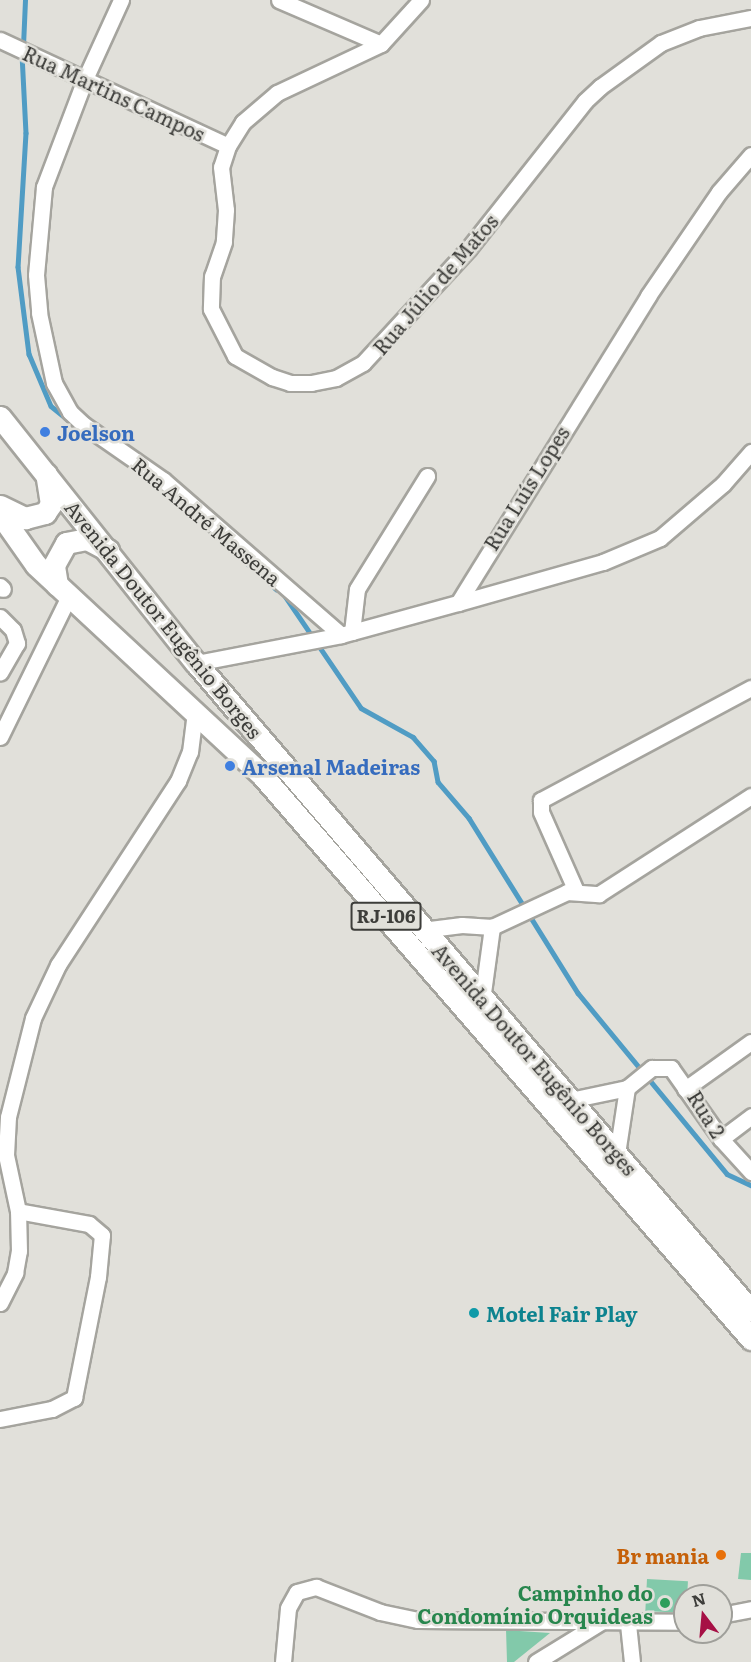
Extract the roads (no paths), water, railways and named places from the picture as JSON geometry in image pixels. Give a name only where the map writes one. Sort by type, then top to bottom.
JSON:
[{"type":"highway","name":"Avenida Doutor Eugênio Borges","points":[[0,417],[111,552],[196,663],[422,930],[751,1311]]},
{"type":"highway","points":[[1,518],[25,518],[45,513],[51,504],[45,471]]},
{"type":"highway","name":"Avenida Doutor Eugênio Borges","points":[[1,518],[36,565],[261,774],[751,1339]]},
{"type":"highway","points":[[63,591],[57,555],[72,540],[87,539],[111,552]]},
{"type":"street","name":"Rua André Massena","points":[[121,0],[85,79],[44,187],[38,235],[39,313],[54,383],[70,412],[84,425],[163,480],[346,634]]},
{"type":"street","points":[[279,0],[381,44]]},
{"type":"street","name":"Rua Júlio de Matos","points":[[421,0],[381,44],[278,93],[243,122],[228,146],[221,167],[226,210],[224,242],[209,289],[216,322],[235,356],[259,372],[290,383],[336,378],[380,349],[469,248],[585,101],[600,87],[662,43],[699,28],[751,18]]},
{"type":"street","name":"Rua Martins Campos","points":[[7,43],[228,146]]},
{"type":"street","name":"Rua Luís Lopes","points":[[458,603],[642,306],[719,192],[751,155]]},
{"type":"street","points":[[196,663],[346,634],[603,562],[660,538],[723,484],[751,452]]},
{"type":"street","points":[[346,634],[357,589],[427,477]]},
{"type":"street","points":[[0,737],[63,591]]},
{"type":"street","points":[[0,617],[13,630],[16,643],[0,673]]},
{"type":"street","points":[[576,891],[541,812],[541,800],[751,688]]},
{"type":"street","points":[[0,1303],[15,1273],[19,1251],[18,1211],[6,1155],[7,1126],[33,1018],[58,964],[178,781],[190,752],[195,712]]},
{"type":"street","points":[[422,930],[462,925],[492,927],[531,906],[576,891],[599,894],[751,796]]},
{"type":"street","points":[[482,1000],[492,927]]},
{"type":"street","name":"Rua 2","points":[[751,1042],[685,1089],[722,1139],[751,1172]]},
{"type":"street","points":[[570,1100],[627,1088],[646,1073],[671,1068],[685,1089]]},
{"type":"street","points":[[617,1154],[627,1088]]},
{"type":"street","points":[[722,1139],[751,1116]]},
{"type":"street","points":[[0,1419],[52,1409],[74,1398],[98,1277],[102,1235],[89,1224],[18,1211]]},
{"type":"street","points":[[283,1662],[288,1608],[297,1592],[315,1587],[380,1612],[418,1620],[628,1624],[673,1622]]},
{"type":"street","points":[[733,1613],[751,1609]]},
{"type":"street","points":[[536,1662],[602,1622]]},
{"type":"street","points":[[628,1624],[632,1662]]},
{"type":"waterway","points":[[23,46],[25,0]]},
{"type":"waterway","points":[[22,54],[26,133],[18,267],[29,354],[51,406],[67,419]]},
{"type":"waterway","points":[[197,519],[276,589]]},
{"type":"waterway","points":[[285,596],[361,708],[413,737],[434,761],[438,782],[469,818],[578,993],[727,1174],[751,1185]]},
{"type":"place","name":"Joelson","points":[[45,432]]},
{"type":"place","name":"Arsenal Madeiras","points":[[230,766]]},
{"type":"place","name":"Motel Fair Play","points":[[474,1313]]},
{"type":"place","name":"Br mania","points":[[721,1555]]},
{"type":"place","name":"Campinho do Condomínio Orquideas","points":[[665,1603]]}]
